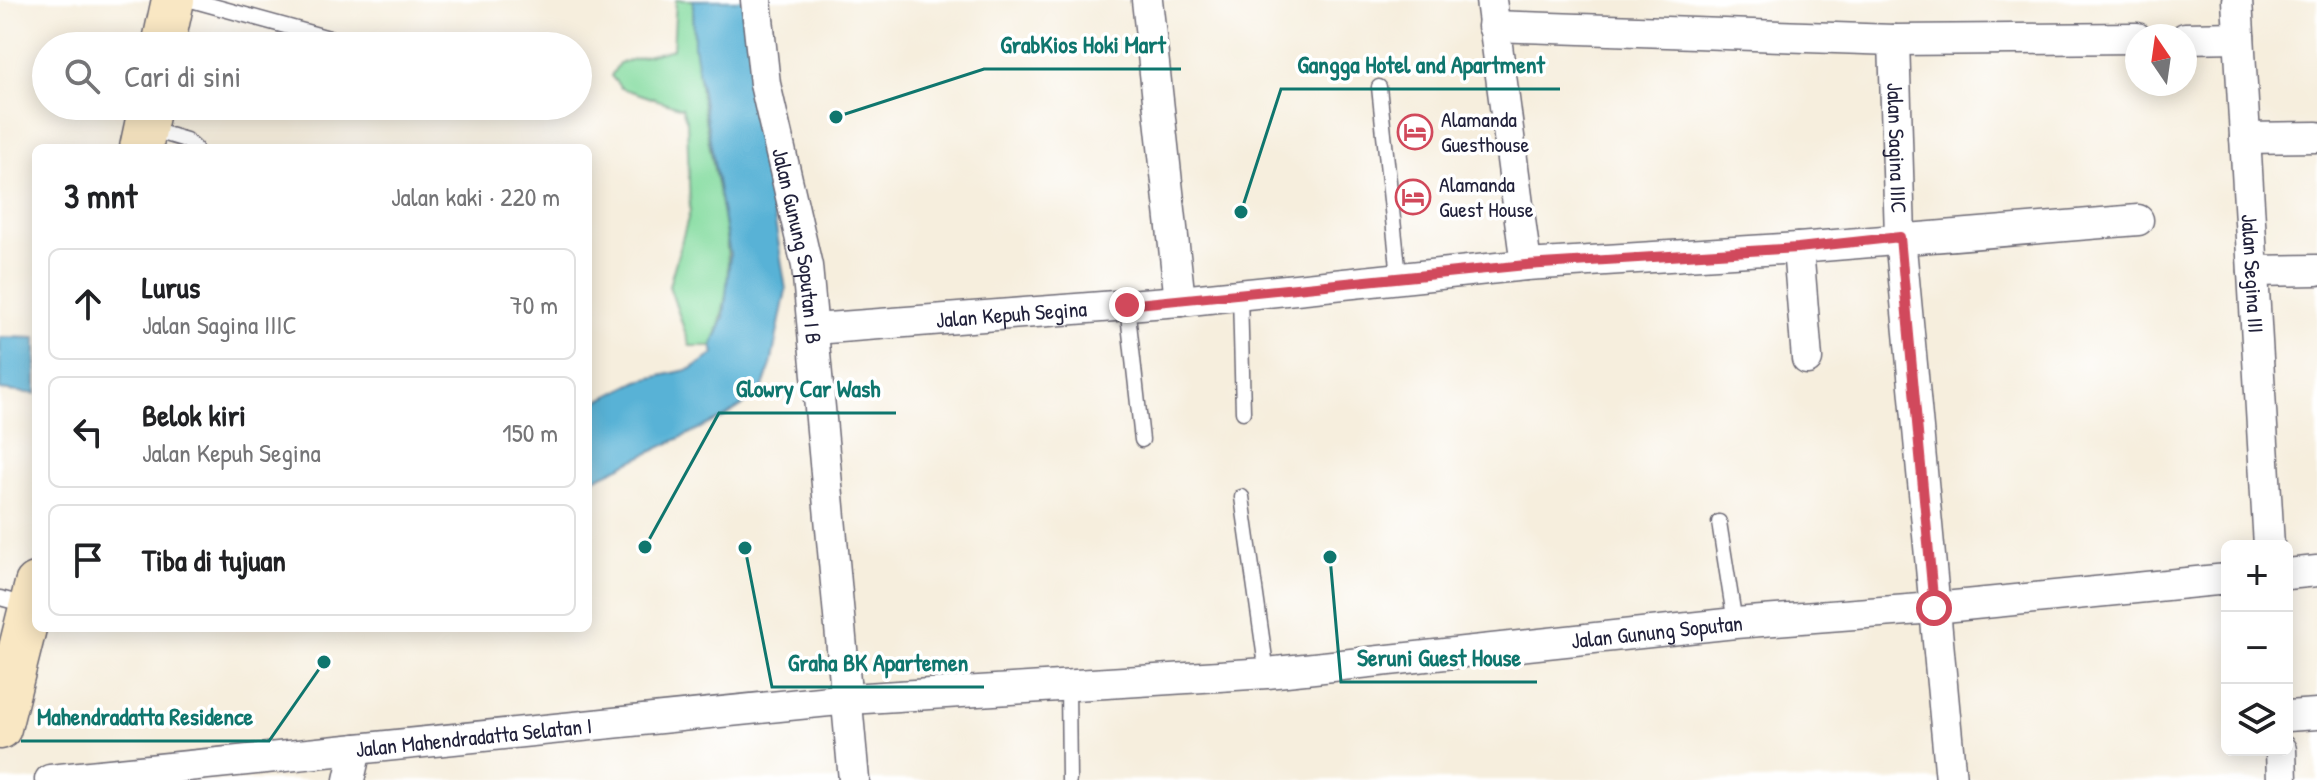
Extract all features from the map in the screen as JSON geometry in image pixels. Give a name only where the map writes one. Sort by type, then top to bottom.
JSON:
[{"type":"main road","points":[[166,32],[173,0]]},
{"type":"main road","points":[[0,728],[22,596]]},
{"type":"street","name":"Jalan Gunung Soputan I B","points":[[756,0],[765,84],[807,266],[854,780]]},
{"type":"street","points":[[1147,0],[1180,301]]},
{"type":"street","name":"Jalan Segina III","points":[[2237,0],[2269,540]]},
{"type":"street","points":[[1526,265],[1492,13],[1894,40],[2125,38]]},
{"type":"street","points":[[2197,38],[2239,37]]},
{"type":"street","name":"Jalan Sagina IIIC","points":[[1894,40],[1900,237],[1951,780]]},
{"type":"street","points":[[2245,138],[2317,137]]},
{"type":"street","name":"Jalan Kepuh Segina","points":[[814,329],[1180,301],[1526,265],[1798,248],[1900,237],[2138,220]]},
{"type":"street","points":[[1798,248],[1807,359]]},
{"type":"street","points":[[2253,271],[2317,270]]},
{"type":"street","points":[[2293,573],[2317,571]]},
{"type":"street","name":"Jalan Gunung Soputan","points":[[849,699],[1267,673],[1735,623],[1934,608],[2221,580]]},
{"type":"street","name":"Jalan Mahendradatta Selatan I","points":[[50,780],[849,699]]},
{"type":"street","points":[[2293,716],[2317,714]]},
{"type":"street","points":[[349,780],[356,749]]},
{"type":"street","points":[[2281,756],[2282,780]]},
{"type":"lane","points":[[191,0],[307,32]]},
{"type":"lane","points":[[1379,87],[1399,276]]},
{"type":"lane","points":[[145,127],[190,144]]},
{"type":"lane","points":[[1240,294],[1243,412]]},
{"type":"lane","points":[[1127,305],[1142,440]]},
{"type":"lane","points":[[1242,497],[1267,673]]},
{"type":"lane","points":[[1719,522],[1735,623]]},
{"type":"lane","points":[[1068,685],[1069,780]]},
{"type":"green space","points":[[676,0],[693,0],[702,100],[725,230],[726,297],[712,346],[690,346],[669,286],[690,211],[687,122],[682,108],[621,88],[611,76],[619,63],[673,49]]},
{"type":"water","points":[[693,0],[747,0],[764,152],[786,290],[771,365],[760,394],[724,417],[592,480],[592,404],[638,381],[691,369],[714,354],[712,346],[724,317],[730,255],[694,47]]},
{"type":"water","points":[[0,337],[32,338],[32,394],[0,390]]},
{"type":"place","name":"GrabKios Hoki Mart","points":[[836,117]]},
{"type":"place","name":"Alamanda Guesthouse","points":[[1415,132]]},
{"type":"place","name":"Alamanda Guest House","points":[[1413,197]]},
{"type":"place","name":"Gangga Hotel and Apartment","points":[[1241,212]]},
{"type":"place","name":"Glowry Car Wash","points":[[645,547]]},
{"type":"place","name":"Graha BK Apartemen","points":[[745,548]]},
{"type":"place","name":"Seruni Guest House","points":[[1330,557]]},
{"type":"place","name":"Mahendradatta Residence","points":[[324,662]]},
{"type":"route","points":[[1127,305],[1399,276],[1798,248],[1900,237],[1934,608]]}]
